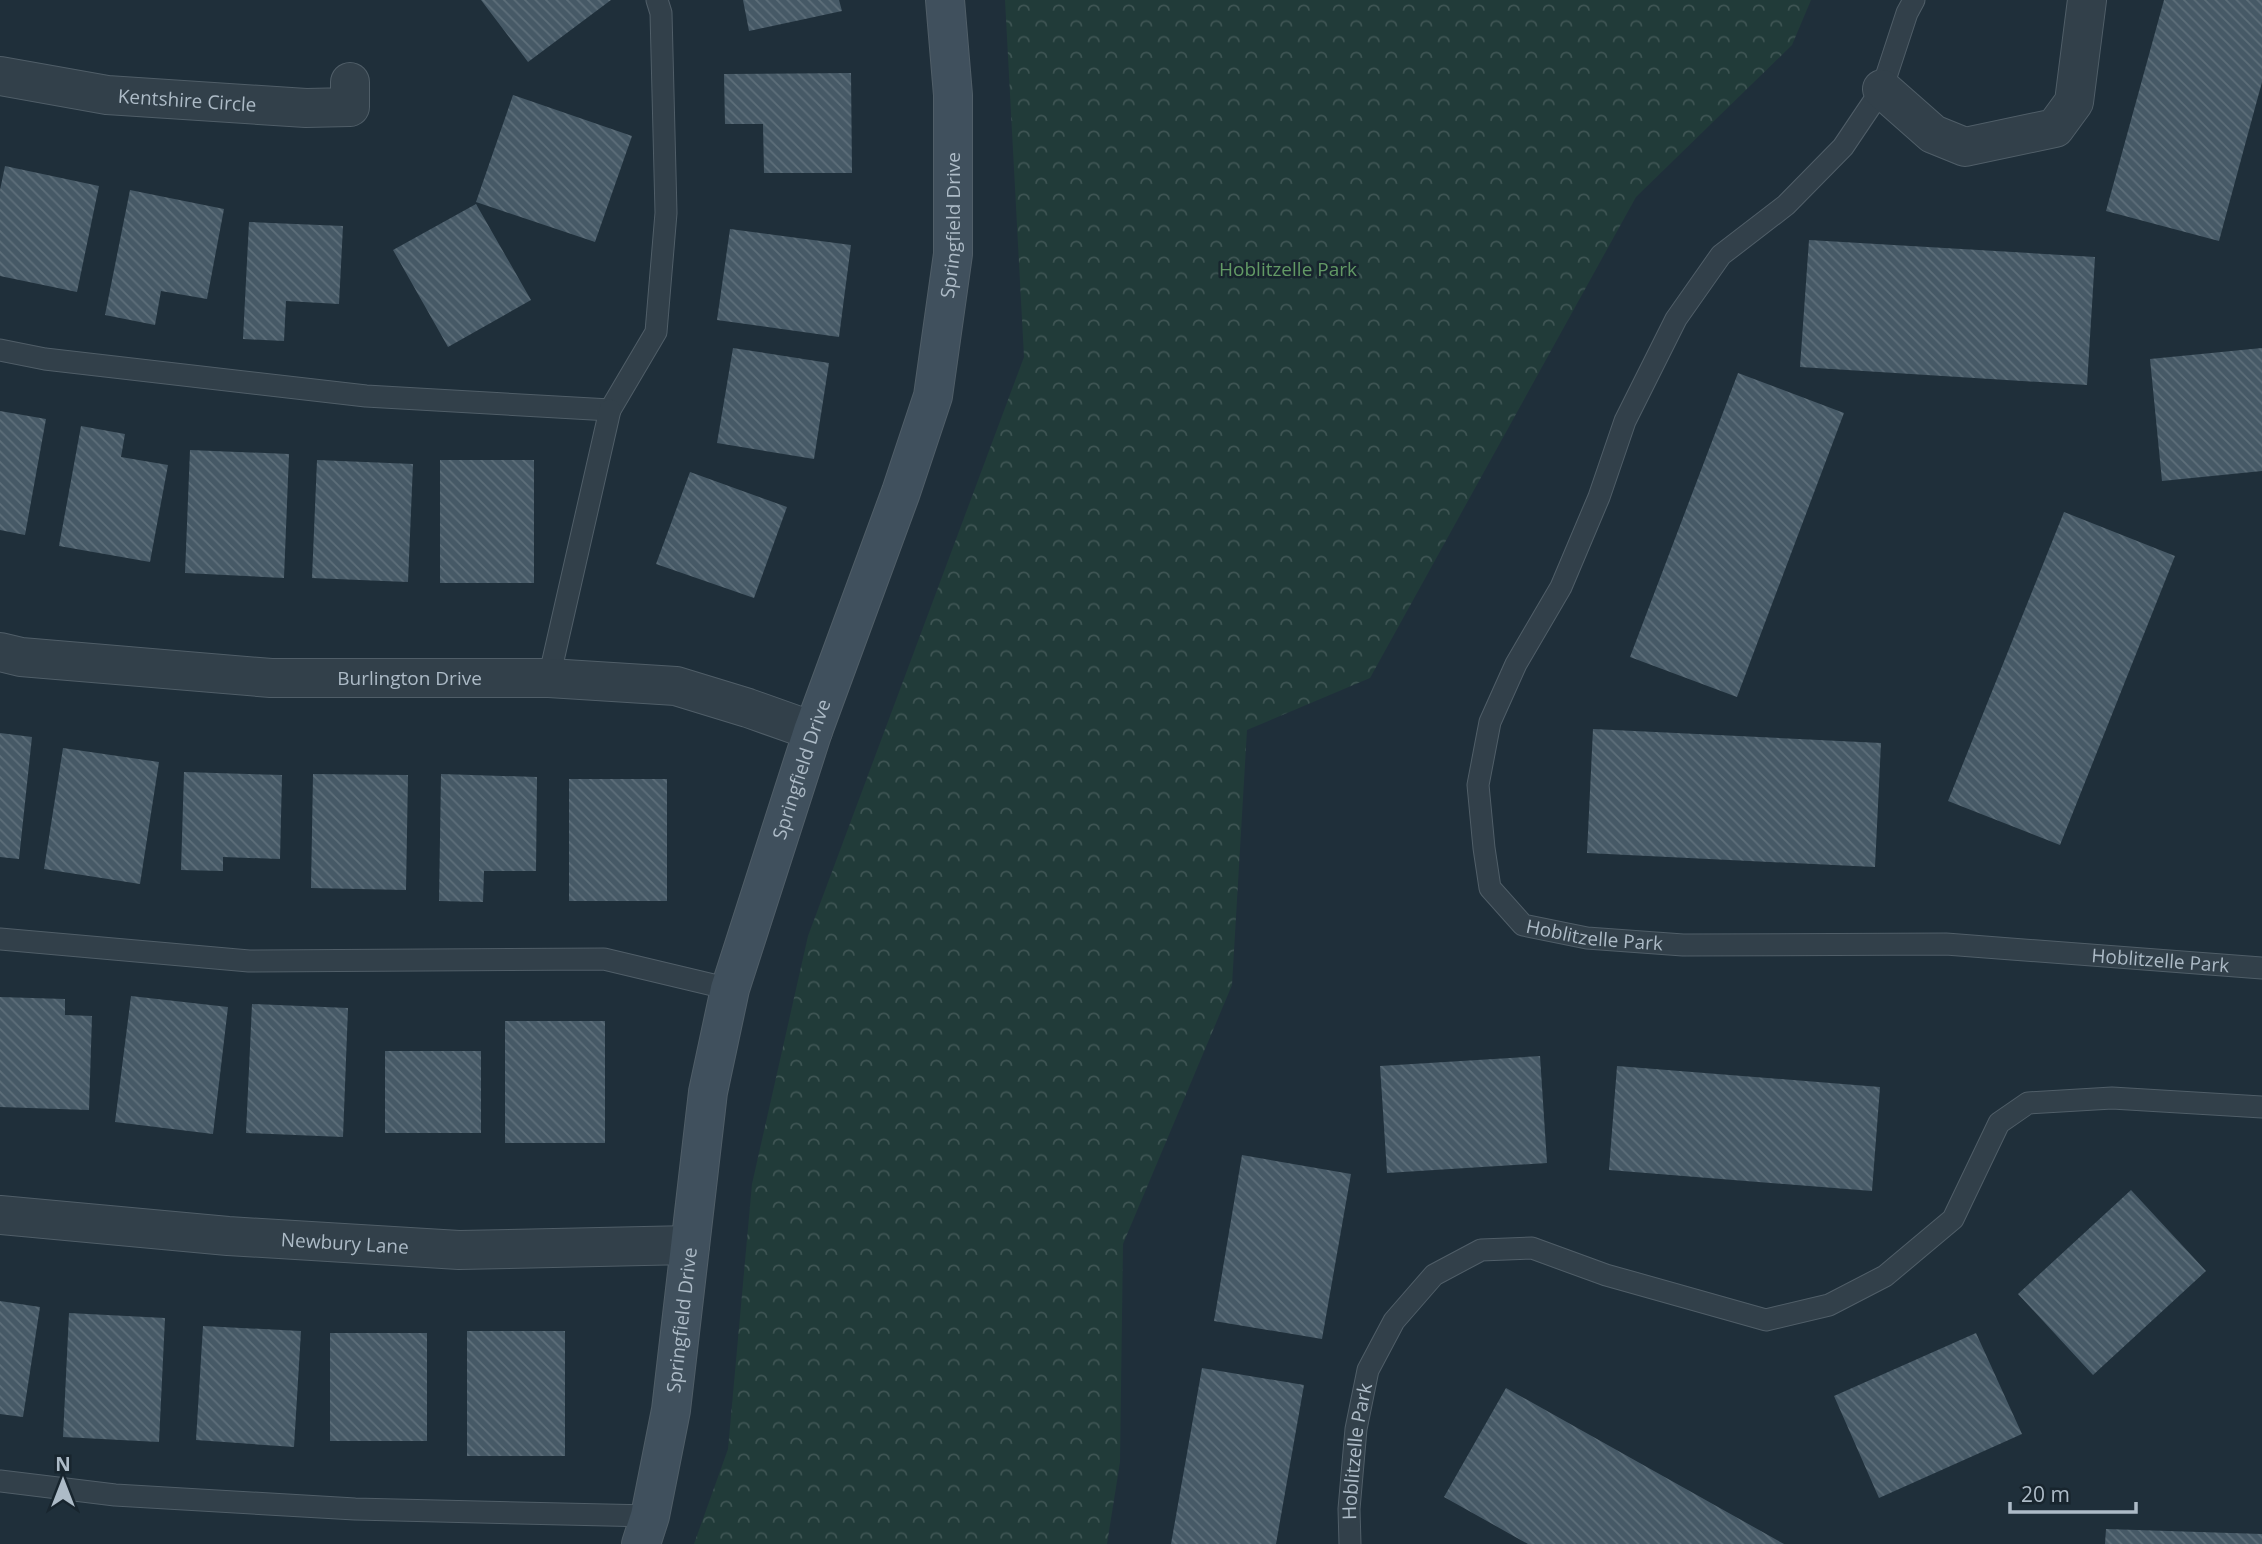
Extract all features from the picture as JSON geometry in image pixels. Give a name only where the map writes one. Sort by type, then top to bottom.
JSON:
[{"type":"street","name":"Springfield Drive","points":[[646,1530],[671,1410],[709,1091],[730,989],[813,731],[901,492],[933,396],[953,254],[953,95],[944,0]]},
{"type":"street","points":[[1882,89],[1933,134],[1965,147],[2055,128],[2074,102],[2087,0]]},
{"type":"street","name":"Kentshire Circle","points":[[0,76],[107,95],[306,108],[350,107],[350,82]]},
{"type":"street","name":"Burlington Drive","points":[[0,652],[21,657],[271,678],[549,678],[676,686],[813,731]]},
{"type":"street","name":"Newbury Lane","points":[[0,1215],[229,1236],[459,1250],[690,1245]]},
{"type":"lane","points":[[549,678],[610,410],[656,332],[666,213],[661,13],[657,0]]},
{"type":"lane","name":"Hoblitzelle Park","points":[[1914,0],[1907,13],[1882,89],[1843,147],[1786,205],[1721,255],[1676,319],[1625,421],[1599,498],[1561,587],[1516,664],[1490,722],[1478,785],[1490,888],[1523,925],[1587,937],[1683,945],[1946,944],[2262,968]]},
{"type":"lane","points":[[0,350],[45,359],[366,396],[610,410]]},
{"type":"lane","points":[[0,939],[249,961],[604,959],[730,989]]},
{"type":"lane","name":"Hoblitzelle Park","points":[[1350,1544],[1349,1509],[1356,1429],[1368,1370],[1394,1321],[1434,1275],[1482,1250],[1532,1248],[1606,1275],[1766,1320],[1829,1304],[1885,1276],[1953,1219],[1999,1123],[2028,1103],[2112,1098],[2262,1107]]},
{"type":"lane","points":[[0,1481],[115,1495],[646,1530]]},
{"type":"green space","name":"Hoblitzelle Park","points":[[1005,0],[1811,0],[1792,45],[1636,197],[1370,678],[1247,730],[1232,985],[1123,1244],[1120,1462],[1107,1544],[694,1544],[728,1449],[752,1184],[808,936],[1024,357]]},
{"type":"building","points":[[481,0],[611,0],[528,62]]},
{"type":"building","points":[[743,0],[839,0],[842,11],[749,31]]},
{"type":"building","points":[[2164,0],[2262,0],[2262,82],[2219,241],[2106,211]]},
{"type":"building","points":[[851,73],[852,173],[764,173],[763,124],[725,124],[724,74]]},
{"type":"building","points":[[513,95],[632,136],[595,242],[476,202]]},
{"type":"building","points":[[5,166],[99,186],[77,292],[0,276],[0,190]]},
{"type":"building","points":[[130,190],[224,209],[207,299],[161,291],[155,325],[105,315]]},
{"type":"building","points":[[476,204],[531,300],[448,347],[393,250]]},
{"type":"building","points":[[249,222],[343,226],[339,304],[286,301],[284,341],[243,339]]},
{"type":"building","points":[[730,229],[851,245],[839,337],[717,320]]},
{"type":"building","points":[[1809,240],[2095,257],[2087,385],[1800,367]]},
{"type":"building","points":[[733,348],[829,363],[814,459],[717,443]]},
{"type":"building","points":[[2262,348],[2262,471],[2162,481],[2150,359]]},
{"type":"building","points":[[1738,373],[1844,413],[1737,697],[1630,657]]},
{"type":"building","points":[[0,411],[46,419],[25,535],[0,530]]},
{"type":"building","points":[[81,426],[125,434],[121,457],[168,465],[150,562],[59,546]]},
{"type":"building","points":[[190,450],[289,454],[284,578],[185,573]]},
{"type":"building","points":[[317,460],[413,464],[408,582],[312,578]]},
{"type":"building","points":[[440,460],[534,460],[534,583],[440,583]]},
{"type":"building","points":[[690,472],[787,507],[754,598],[656,564]]},
{"type":"building","points":[[2064,512],[2175,556],[2060,845],[1948,801]]},
{"type":"building","points":[[1593,729],[1881,743],[1875,867],[1587,853]]},
{"type":"building","points":[[0,733],[32,737],[19,859],[0,857]]},
{"type":"building","points":[[63,748],[159,762],[140,884],[44,869]]},
{"type":"building","points":[[184,772],[282,775],[280,859],[223,857],[223,871],[181,870]]},
{"type":"building","points":[[313,774],[408,775],[406,890],[311,888]]},
{"type":"building","points":[[441,774],[537,777],[536,871],[484,871],[483,902],[439,901]]},
{"type":"building","points":[[569,779],[667,779],[667,901],[569,901]]},
{"type":"building","points":[[131,996],[228,1007],[213,1134],[115,1122]]},
{"type":"building","points":[[0,997],[65,999],[65,1015],[92,1016],[89,1110],[0,1107]]},
{"type":"building","points":[[252,1004],[348,1008],[343,1137],[246,1133]]},
{"type":"building","points":[[505,1021],[605,1021],[605,1143],[505,1143]]},
{"type":"building","points":[[385,1051],[481,1051],[481,1133],[385,1133]]},
{"type":"building","points":[[1540,1056],[1547,1163],[1387,1173],[1380,1066]]},
{"type":"building","points":[[1617,1066],[1880,1087],[1872,1191],[1609,1170]]},
{"type":"building","points":[[1242,1155],[1351,1174],[1322,1339],[1214,1321]]},
{"type":"building","points":[[2131,1190],[2206,1271],[2093,1375],[2018,1294]]},
{"type":"building","points":[[0,1301],[40,1307],[23,1417],[0,1414]]},
{"type":"building","points":[[69,1313],[165,1318],[159,1442],[63,1437]]},
{"type":"building","points":[[203,1326],[301,1331],[294,1447],[196,1440]]},
{"type":"building","points":[[467,1331],[565,1331],[565,1456],[467,1456]]},
{"type":"building","points":[[330,1333],[427,1333],[427,1441],[330,1441]]},
{"type":"building","points":[[1976,1333],[2022,1434],[1879,1498],[1834,1396]]},
{"type":"building","points":[[1202,1368],[1304,1385],[1276,1544],[1171,1544]]},
{"type":"building","points":[[1506,1388],[1784,1544],[1528,1544],[1444,1497]]},
{"type":"building","points":[[2106,1529],[2262,1534],[2262,1544],[2105,1544]]}]
